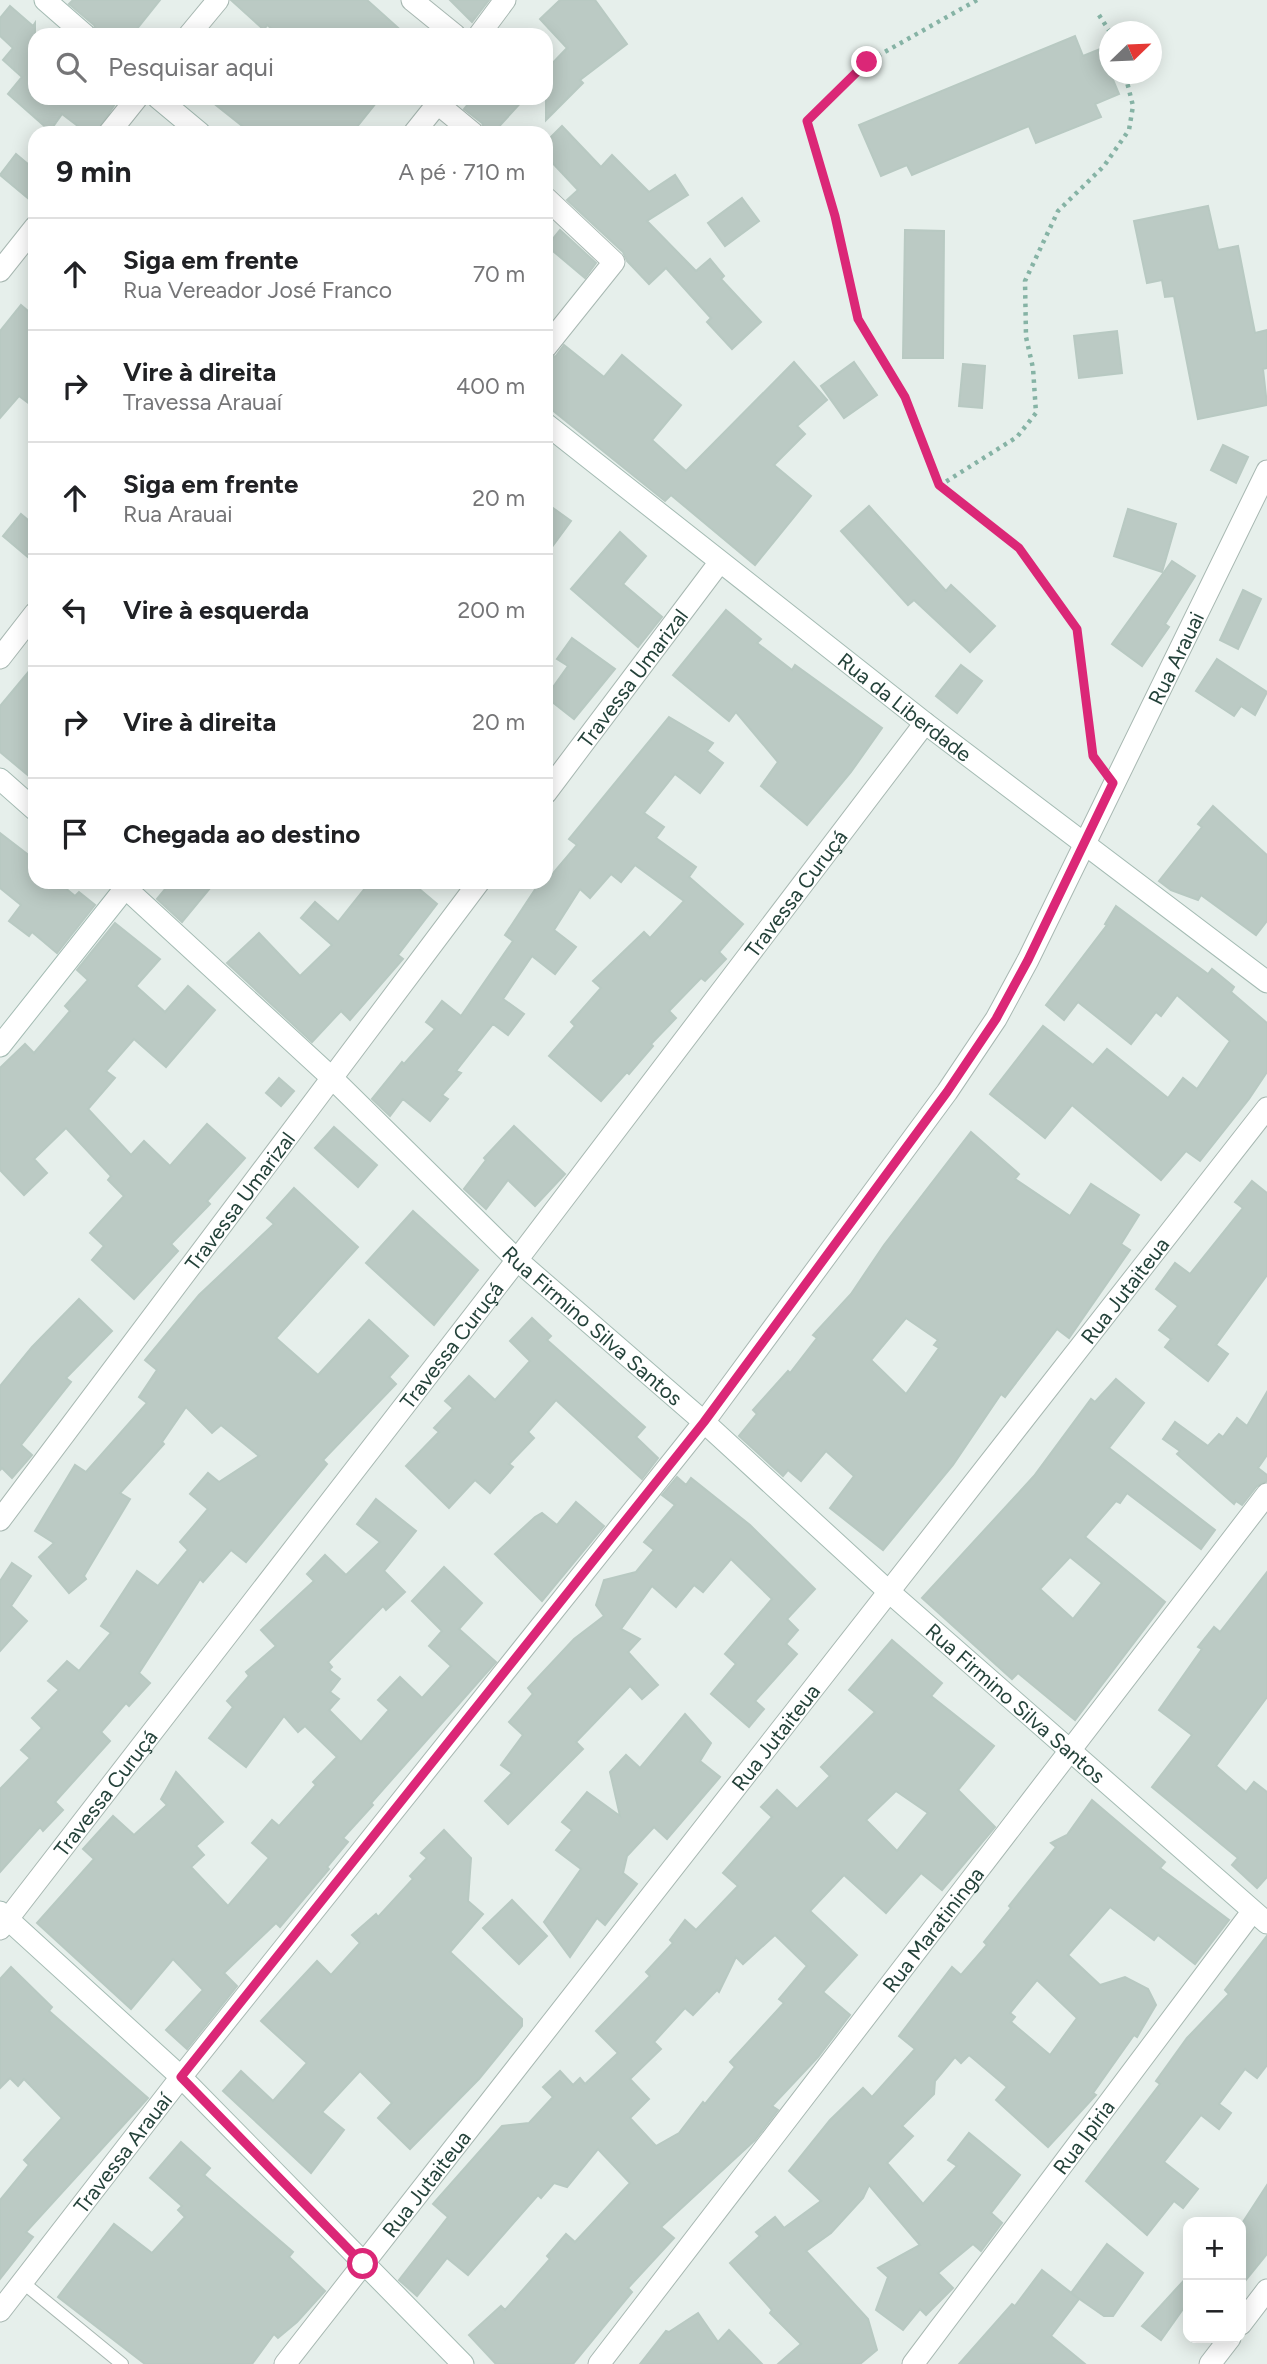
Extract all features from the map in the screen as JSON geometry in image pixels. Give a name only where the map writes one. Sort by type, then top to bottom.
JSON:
[{"type":"street","points":[[45,0],[77,28]]},
{"type":"street","points":[[195,28],[218,0]]},
{"type":"street","points":[[412,0],[446,28]]},
{"type":"street","points":[[484,28],[505,0]]},
{"type":"street","points":[[115,126],[131,105]]},
{"type":"street","points":[[166,105],[192,126]]},
{"type":"street","points":[[420,126],[437,105]]},
{"type":"street","points":[[444,105],[466,126]]},
{"type":"street","points":[[553,205],[614,262],[553,337]]},
{"type":"street","points":[[0,271],[28,236]]},
{"type":"street","name":"Rua da Liberdade","points":[[553,430],[925,723],[1267,982]]},
{"type":"street","name":"Rua Arauai","points":[[1084,844],[1267,471]]},
{"type":"street","name":"Travessa Umarizal","points":[[553,784],[719,563]]},
{"type":"street","points":[[0,658],[28,622]]},
{"type":"street","name":"Travessa Curuçá","points":[[3,1920],[517,1260],[925,723]]},
{"type":"street","points":[[0,779],[28,804]]},
{"type":"street","name":"Travessa Arauaí","points":[[0,2311],[181,2077],[704,1422],[947,1092],[996,1019],[1084,844]]},
{"type":"street","points":[[0,1046],[121,889]]},
{"type":"street","name":"Rua Firmino Silva Santos","points":[[130,889],[332,1078],[517,1260],[704,1422],[887,1590],[1260,1917]]},
{"type":"street","name":"Travessa Umarizal","points":[[0,1520],[474,889]]},
{"type":"street","name":"Rua Jutaiteua","points":[[285,2364],[887,1590],[1267,1108]]},
{"type":"street","name":"Rua Maratininga","points":[[599,2364],[1072,1752],[1267,1494]]},
{"type":"street","name":"Rua Ipiria","points":[[913,2364],[1260,1917]]},
{"type":"street","points":[[3,1920],[181,2077],[463,2364]]},
{"type":"street","points":[[1246,2317],[1267,2290]]},
{"type":"street","points":[[1210,2364],[1226,2343]]},
{"type":"lane","points":[[21,2281],[122,2364]]},
{"type":"path","points":[[977,0],[867,62],[807,121],[835,216],[858,319],[905,397],[939,485],[1019,548],[1077,629],[1093,756],[1113,783]]},
{"type":"path","points":[[1099,15],[1103,21]]},
{"type":"path","points":[[939,485],[1017,437],[1036,413],[1033,368],[1026,337],[1025,281],[1058,211],[1104,166],[1129,130],[1133,106],[1128,84]]},
{"type":"building","points":[[73,0],[160,0],[138,28],[95,28],[69,4]]},
{"type":"building","points":[[231,0],[367,0],[398,28],[271,28],[267,25],[262,28]]},
{"type":"building","points":[[450,0],[489,0],[472,22]]},
{"type":"building","points":[[560,0],[595,0],[627,44],[580,80],[583,83],[546,120],[546,105],[553,105],[553,63],[567,48],[553,33],[553,28],[548,28],[540,19]]},
{"type":"building","points":[[10,6],[33,26],[35,23],[35,28],[28,28],[28,105],[114,105],[101,126],[78,126],[62,114],[54,126],[44,126],[8,94],[22,77],[3,60],[13,48],[0,36],[0,18]]},
{"type":"building","points":[[1075,36],[1083,56],[1099,49],[1099,84],[1115,84],[1119,94],[1095,104],[1101,117],[1036,143],[1029,126],[912,175],[907,165],[881,176],[859,125]]},
{"type":"building","points":[[216,105],[374,105],[358,126],[242,126]]},
{"type":"building","points":[[467,105],[519,105],[499,126],[483,126],[464,109]]},
{"type":"building","points":[[562,126],[601,167],[612,155],[649,192],[675,175],[688,195],[647,221],[696,271],[710,259],[724,276],[721,279],[761,322],[732,349],[707,322],[711,318],[666,268],[649,284],[627,261],[623,252],[567,200],[578,190],[553,163],[553,135]]},
{"type":"building","points":[[16,154],[28,164],[28,198],[0,175]]},
{"type":"building","points":[[742,198],[759,221],[725,246],[708,223]]},
{"type":"building","points":[[1208,206],[1218,250],[1238,246],[1255,333],[1267,330],[1267,368],[1263,369],[1267,405],[1198,419],[1174,296],[1165,297],[1162,280],[1147,283],[1134,221]]},
{"type":"building","points":[[560,230],[596,263],[585,278],[553,251],[553,239]]},
{"type":"building","points":[[905,230],[944,231],[943,358],[903,358]]},
{"type":"building","points":[[21,305],[28,311],[28,403],[19,396],[0,418],[0,331]]},
{"type":"building","points":[[1117,331],[1122,373],[1079,378],[1074,336]]},
{"type":"building","points":[[564,345],[604,377],[622,355],[681,405],[652,440],[686,471],[794,362],[827,400],[797,426],[805,434],[774,465],[811,496],[755,565],[671,495],[665,501],[553,411],[553,357]]},
{"type":"building","points":[[854,362],[877,395],[844,418],[821,386]]},
{"type":"building","points":[[963,364],[985,366],[982,408],[959,406]]},
{"type":"building","points":[[1223,445],[1248,457],[1236,483],[1211,470]]},
{"type":"building","points":[[869,506],[946,591],[951,585],[995,626],[970,652],[914,600],[908,605],[841,531]]},
{"type":"building","points":[[553,508],[571,521],[553,545]]},
{"type":"building","points":[[1128,509],[1176,524],[1162,572],[1114,556]]},
{"type":"building","points":[[21,514],[28,520],[28,557],[3,536]]},
{"type":"building","points":[[620,532],[646,556],[623,584],[662,617],[638,647],[571,589]]},
{"type":"building","points":[[1172,561],[1195,576],[1165,624],[1169,627],[1142,666],[1112,644]]},
{"type":"building","points":[[1243,590],[1261,599],[1238,649],[1220,640]]},
{"type":"building","points":[[726,610],[761,639],[757,643],[792,670],[795,665],[882,728],[851,772],[807,825],[761,786],[778,762],[736,712],[729,721],[673,675]]},
{"type":"building","points":[[572,638],[615,669],[574,719],[553,702],[553,687],[568,666],[557,659]]},
{"type":"building","points":[[1217,659],[1267,692],[1255,715],[1241,706],[1234,716],[1196,691]]},
{"type":"building","points":[[961,665],[982,681],[957,713],[936,696]]},
{"type":"building","points":[[28,672],[28,775],[0,752],[0,706]]},
{"type":"building","points":[[669,717],[713,743],[707,751],[723,763],[700,793],[675,774],[644,813],[664,827],[656,838],[696,867],[689,877],[743,924],[719,952],[726,959],[705,981],[701,978],[669,1011],[676,1018],[651,1044],[653,1046],[629,1074],[627,1072],[601,1101],[549,1056],[575,1026],[571,1022],[601,988],[593,981],[644,932],[650,938],[684,901],[635,865],[621,882],[611,874],[590,898],[580,889],[554,930],[576,947],[555,974],[532,956],[503,999],[524,1014],[508,1035],[493,1024],[456,1071],[461,1073],[442,1095],[448,1099],[430,1121],[403,1099],[390,1116],[372,1099],[402,1062],[404,1064],[435,1029],[426,1022],[442,1001],[461,1016],[513,941],[505,935],[535,889],[553,889],[553,873],[577,845],[569,839]]},
{"type":"building","points":[[1213,806],[1267,855],[1267,921],[1256,935],[1201,895],[1198,900],[1171,890],[1159,881],[1202,827],[1198,824]]},
{"type":"building","points":[[0,833],[28,855],[28,889],[66,889],[75,896],[79,892],[95,905],[57,953],[32,932],[29,936],[9,921],[21,905],[0,888]]},
{"type":"building","points":[[165,889],[209,889],[182,922],[157,899]]},
{"type":"building","points":[[364,889],[419,889],[437,904],[398,955],[403,959],[350,1020],[341,1011],[312,1042],[227,963],[259,933],[300,976],[332,945],[301,918],[315,902],[338,922]]},
{"type":"building","points":[[1116,906],[1208,974],[1212,969],[1234,987],[1231,992],[1267,1023],[1267,1072],[1249,1099],[1200,1161],[1186,1151],[1161,1180],[1072,1105],[1045,1138],[990,1094],[1043,1026],[1093,1065],[1107,1049],[1168,1098],[1183,1078],[1197,1089],[1230,1041],[1177,995],[1161,1016],[1156,1012],[1131,1044],[1078,1002],[1064,1020],[1046,1005],[1107,925],[1105,924]]},
{"type":"building","points":[[115,923],[160,959],[136,986],[165,1012],[188,986],[215,1010],[166,1067],[134,1039],[106,1071],[115,1078],[88,1109],[131,1155],[144,1141],[170,1166],[207,1124],[245,1158],[207,1201],[210,1204],[171,1244],[178,1251],[134,1299],[92,1260],[104,1246],[90,1233],[124,1196],[108,1180],[111,1176],[66,1128],[34,1159],[47,1173],[24,1195],[0,1170],[0,1068],[25,1044],[34,1053],[70,1011],[65,1006],[88,980],[77,970]]},
{"type":"building","points":[[279,1078],[294,1091],[281,1106],[266,1093]]},
{"type":"building","points":[[514,1126],[565,1174],[535,1206],[508,1180],[486,1209],[464,1189],[486,1160],[484,1158]]},
{"type":"building","points":[[334,1127],[377,1165],[358,1187],[315,1148]]},
{"type":"building","points":[[971,1132],[1019,1174],[1015,1179],[1070,1216],[1091,1184],[1139,1215],[1121,1244],[1130,1250],[1069,1338],[1057,1329],[1005,1397],[1001,1394],[953,1465],[883,1550],[830,1508],[854,1476],[826,1451],[801,1481],[788,1470],[783,1476],[739,1436],[757,1414],[753,1410],[788,1371],[790,1373],[817,1338],[813,1335],[851,1294],[884,1245]],"holes":[[[906,1318],[938,1340],[934,1345],[939,1348],[906,1394],[871,1360]]]},
{"type":"building","points":[[1252,1181],[1267,1193],[1267,1275],[1216,1345],[1228,1354],[1208,1381],[1165,1347],[1171,1339],[1159,1330],[1178,1306],[1156,1289],[1175,1263],[1190,1274],[1243,1208],[1235,1202]]},
{"type":"building","points":[[294,1188],[358,1247],[276,1338],[318,1375],[369,1320],[408,1356],[389,1377],[396,1384],[323,1460],[327,1464],[246,1562],[231,1550],[203,1582],[200,1579],[139,1673],[150,1683],[129,1706],[126,1703],[101,1732],[110,1741],[55,1802],[63,1810],[43,1831],[40,1827],[0,1872],[0,1789],[30,1758],[21,1750],[42,1728],[32,1718],[59,1690],[48,1681],[67,1661],[79,1671],[111,1633],[101,1626],[137,1571],[158,1586],[188,1550],[180,1542],[208,1509],[190,1494],[208,1473],[219,1482],[259,1456],[221,1425],[212,1433],[186,1407],[162,1442],[164,1444],[120,1493],[130,1499],[84,1576],[86,1579],[69,1593],[39,1557],[54,1543],[35,1531],[75,1465],[86,1472],[147,1403],[139,1397],[157,1370],[145,1360],[199,1295],[274,1224],[267,1218]]},
{"type":"building","points":[[413,1211],[478,1270],[434,1325],[366,1263]]},
{"type":"building","points":[[79,1299],[112,1331],[66,1378],[71,1382],[21,1445],[32,1455],[12,1478],[2,1468],[0,1470],[0,1386],[32,1347]]},
{"type":"building","points":[[532,1318],[551,1336],[547,1340],[645,1427],[636,1437],[658,1458],[642,1479],[556,1400],[528,1432],[534,1438],[509,1464],[513,1467],[490,1493],[475,1480],[449,1508],[406,1466],[439,1432],[434,1428],[453,1408],[445,1401],[469,1376],[495,1400],[530,1361],[510,1341]]},
{"type":"building","points":[[1116,1379],[1144,1403],[1109,1448],[1215,1530],[1201,1549],[1127,1493],[1120,1503],[1116,1501],[1085,1537],[1165,1602],[1075,1720],[1018,1673],[1012,1679],[922,1598],[1034,1476],[1091,1399],[1095,1402]],"holes":[[[1070,1557],[1102,1583],[1073,1619],[1040,1589]]]},
{"type":"building","points":[[1267,1392],[1267,1455],[1258,1468],[1267,1475],[1267,1481],[1257,1486],[1242,1505],[1236,1501],[1234,1504],[1177,1454],[1180,1451],[1163,1439],[1175,1422],[1208,1446],[1219,1434],[1223,1437],[1237,1418],[1247,1426]]},
{"type":"building","points":[[677,1477],[686,1485],[691,1478],[750,1525],[815,1589],[787,1619],[798,1630],[786,1644],[797,1654],[755,1701],[764,1709],[749,1727],[711,1694],[736,1664],[725,1654],[772,1599],[731,1559],[703,1592],[694,1585],[676,1607],[652,1586],[621,1629],[640,1639],[628,1652],[658,1685],[642,1699],[630,1686],[576,1742],[583,1749],[508,1824],[485,1801],[512,1773],[501,1765],[523,1735],[509,1722],[533,1694],[528,1688],[574,1639],[604,1616],[596,1605],[604,1580],[636,1572],[654,1550],[644,1542],[675,1505],[662,1495]]},
{"type":"building","points":[[376,1499],[416,1531],[384,1571],[405,1592],[386,1610],[383,1606],[328,1662],[332,1667],[329,1670],[340,1679],[330,1692],[339,1699],[329,1710],[361,1742],[389,1710],[378,1700],[400,1677],[422,1698],[451,1666],[429,1646],[442,1631],[412,1601],[444,1567],[482,1603],[459,1629],[496,1662],[371,1803],[373,1805],[343,1838],[348,1842],[327,1867],[329,1869],[280,1927],[276,1923],[224,1973],[237,1986],[187,2049],[166,2030],[203,1990],[173,1959],[131,2009],[37,1923],[94,1859],[83,1849],[113,1816],[134,1835],[167,1805],[161,1799],[176,1772],[223,1822],[196,1846],[204,1855],[191,1867],[228,1906],[269,1858],[252,1843],[272,1820],[279,1826],[316,1785],[313,1782],[337,1757],[305,1726],[298,1732],[284,1716],[246,1767],[209,1738],[233,1707],[227,1701],[249,1676],[246,1672],[276,1646],[261,1630],[314,1581],[307,1574],[325,1555],[346,1575],[380,1542],[357,1524]]},
{"type":"building","points":[[576,1502],[604,1526],[542,1601],[495,1554],[535,1517],[542,1513],[557,1525]]},
{"type":"building","points":[[12,1563],[31,1576],[11,1606],[27,1621],[0,1651],[0,1581]]},
{"type":"building","points":[[1267,1572],[1267,1697],[1216,1766],[1246,1792],[1254,1782],[1267,1792],[1267,1877],[1257,1888],[1232,1865],[1238,1858],[1152,1787],[1192,1735],[1159,1710],[1202,1649],[1198,1647],[1214,1627],[1220,1632]]},
{"type":"building","points":[[892,1640],[942,1683],[931,1696],[994,1746],[958,1790],[995,1827],[942,1890],[921,1873],[886,1913],[844,1875],[810,1911],[857,1955],[823,1992],[850,2015],[818,2057],[772,2106],[778,2110],[755,2140],[661,2227],[674,2238],[628,2288],[632,2292],[573,2364],[496,2364],[469,2335],[501,2306],[505,2310],[550,2259],[547,2256],[566,2234],[575,2242],[630,2183],[598,2149],[567,2187],[554,2183],[541,2198],[538,2195],[468,2275],[447,2258],[417,2296],[399,2280],[448,2217],[433,2204],[502,2126],[529,2123],[553,2097],[543,2087],[560,2071],[573,2085],[580,2078],[585,2084],[618,2053],[596,2031],[650,1976],[646,1972],[673,1943],[670,1940],[685,1920],[696,1930],[738,1886],[723,1873],[772,1817],[761,1807],[777,1790],[797,1809],[830,1776],[821,1767],[875,1712],[849,1690]],"holes":[[[896,1791],[928,1813],[897,1851],[866,1820]],[[775,1935],[807,1966],[779,1999],[784,2003],[730,2062],[735,2067],[705,2104],[703,2102],[679,2133],[656,2146],[630,2118],[649,2099],[630,2079],[661,2049],[654,2042],[685,2008],[693,2015],[717,1990],[719,1992],[736,1957],[743,1964]]]},
{"type":"building","points":[[685,1714],[711,1743],[700,1761],[720,1777],[667,1839],[654,1827],[627,1856],[623,1873],[637,1884],[605,1925],[597,1918],[570,1957],[544,1922],[581,1869],[556,1850],[572,1830],[562,1822],[587,1792],[620,1816],[610,1772],[626,1755],[640,1768]]},
{"type":"building","points":[[1092,1800],[1165,1862],[1160,1868],[1229,1920],[1195,1964],[1158,1935],[1154,1940],[1110,1907],[1068,1955],[1100,1985],[1125,1977],[1148,1989],[1156,2005],[1137,2037],[1134,2035],[1093,2093],[1096,2095],[1048,2147],[996,2100],[1007,2087],[969,2055],[961,2063],[955,2057],[935,2081],[934,2094],[902,2126],[913,2136],[887,2163],[923,2204],[957,2166],[948,2160],[969,2133],[1020,2175],[991,2213],[1002,2223],[981,2251],[973,2244],[938,2273],[953,2288],[926,2315],[920,2309],[903,2330],[876,2310],[888,2277],[878,2268],[920,2245],[869,2185],[863,2198],[831,2233],[806,2251],[868,2319],[877,2350],[860,2364],[778,2364],[801,2344],[770,2313],[772,2310],[730,2263],[760,2236],[756,2232],[775,2217],[784,2228],[821,2201],[789,2171],[830,2120],[863,2088],[872,2097],[915,2049],[899,2036],[952,1967],[961,1975],[987,1945],[984,1942],[1011,1908],[1009,1906],[1056,1847],[1051,1843],[1067,1835]],"holes":[[[1037,1980],[1077,2018],[1050,2055],[1011,2022],[1015,2017],[1010,2013]]]},
{"type":"building","points":[[444,1830],[471,1858],[468,1901],[483,1914],[450,1952],[522,2019],[522,2026],[479,2079],[410,2149],[378,2118],[392,2103],[360,2071],[322,2112],[344,2130],[311,2173],[223,2091],[241,2071],[273,2101],[307,2063],[261,2021],[317,1961],[331,1975],[360,1943],[352,1935],[376,1914],[378,1917],[413,1879],[410,1876],[427,1858],[421,1853]]},
{"type":"building","points":[[512,1900],[547,1936],[519,1964],[483,1928]]},
{"type":"building","points":[[1267,1936],[1267,2065],[1257,2078],[1245,2069],[1219,2104],[1231,2113],[1219,2129],[1201,2115],[1164,2162],[1198,2189],[1183,2208],[1174,2201],[1147,2235],[1086,2181],[1160,2084],[1156,2081],[1187,2038],[1229,1994],[1225,1990]]},
{"type":"building","points":[[11,1967],[52,2007],[49,2011],[148,2098],[26,2232],[33,2237],[0,2279],[0,2200],[29,2165],[24,2160],[62,2118],[24,2079],[18,2086],[10,2078],[0,2088],[0,1979]]},
{"type":"building","points":[[181,2142],[210,2168],[204,2175],[293,2252],[289,2257],[325,2291],[297,2322],[278,2338],[274,2334],[252,2364],[145,2364],[58,2297],[114,2224],[152,2253],[185,2217],[178,2210],[182,2206],[150,2178]]},
{"type":"building","points":[[1267,2185],[1267,2254],[1246,2280],[1246,2217]]},
{"type":"building","points":[[1107,2244],[1143,2273],[1113,2316],[1104,2316],[1071,2293]]},
{"type":"building","points":[[1042,2270],[1079,2299],[1051,2336],[1085,2364],[959,2364],[1012,2304],[1015,2306]]},
{"type":"building","points":[[1183,2281],[1183,2309],[1161,2340],[1142,2326]]},
{"type":"building","points":[[698,2313],[718,2342],[729,2330],[762,2364],[640,2364],[666,2331],[669,2332]]},
{"type":"route","points":[[363,2264],[181,2077],[704,1422],[947,1092],[996,1019],[1028,960],[1113,783],[1093,756],[1077,629],[1019,548],[939,485],[905,397],[858,319],[835,216],[807,121],[867,62]]}]
